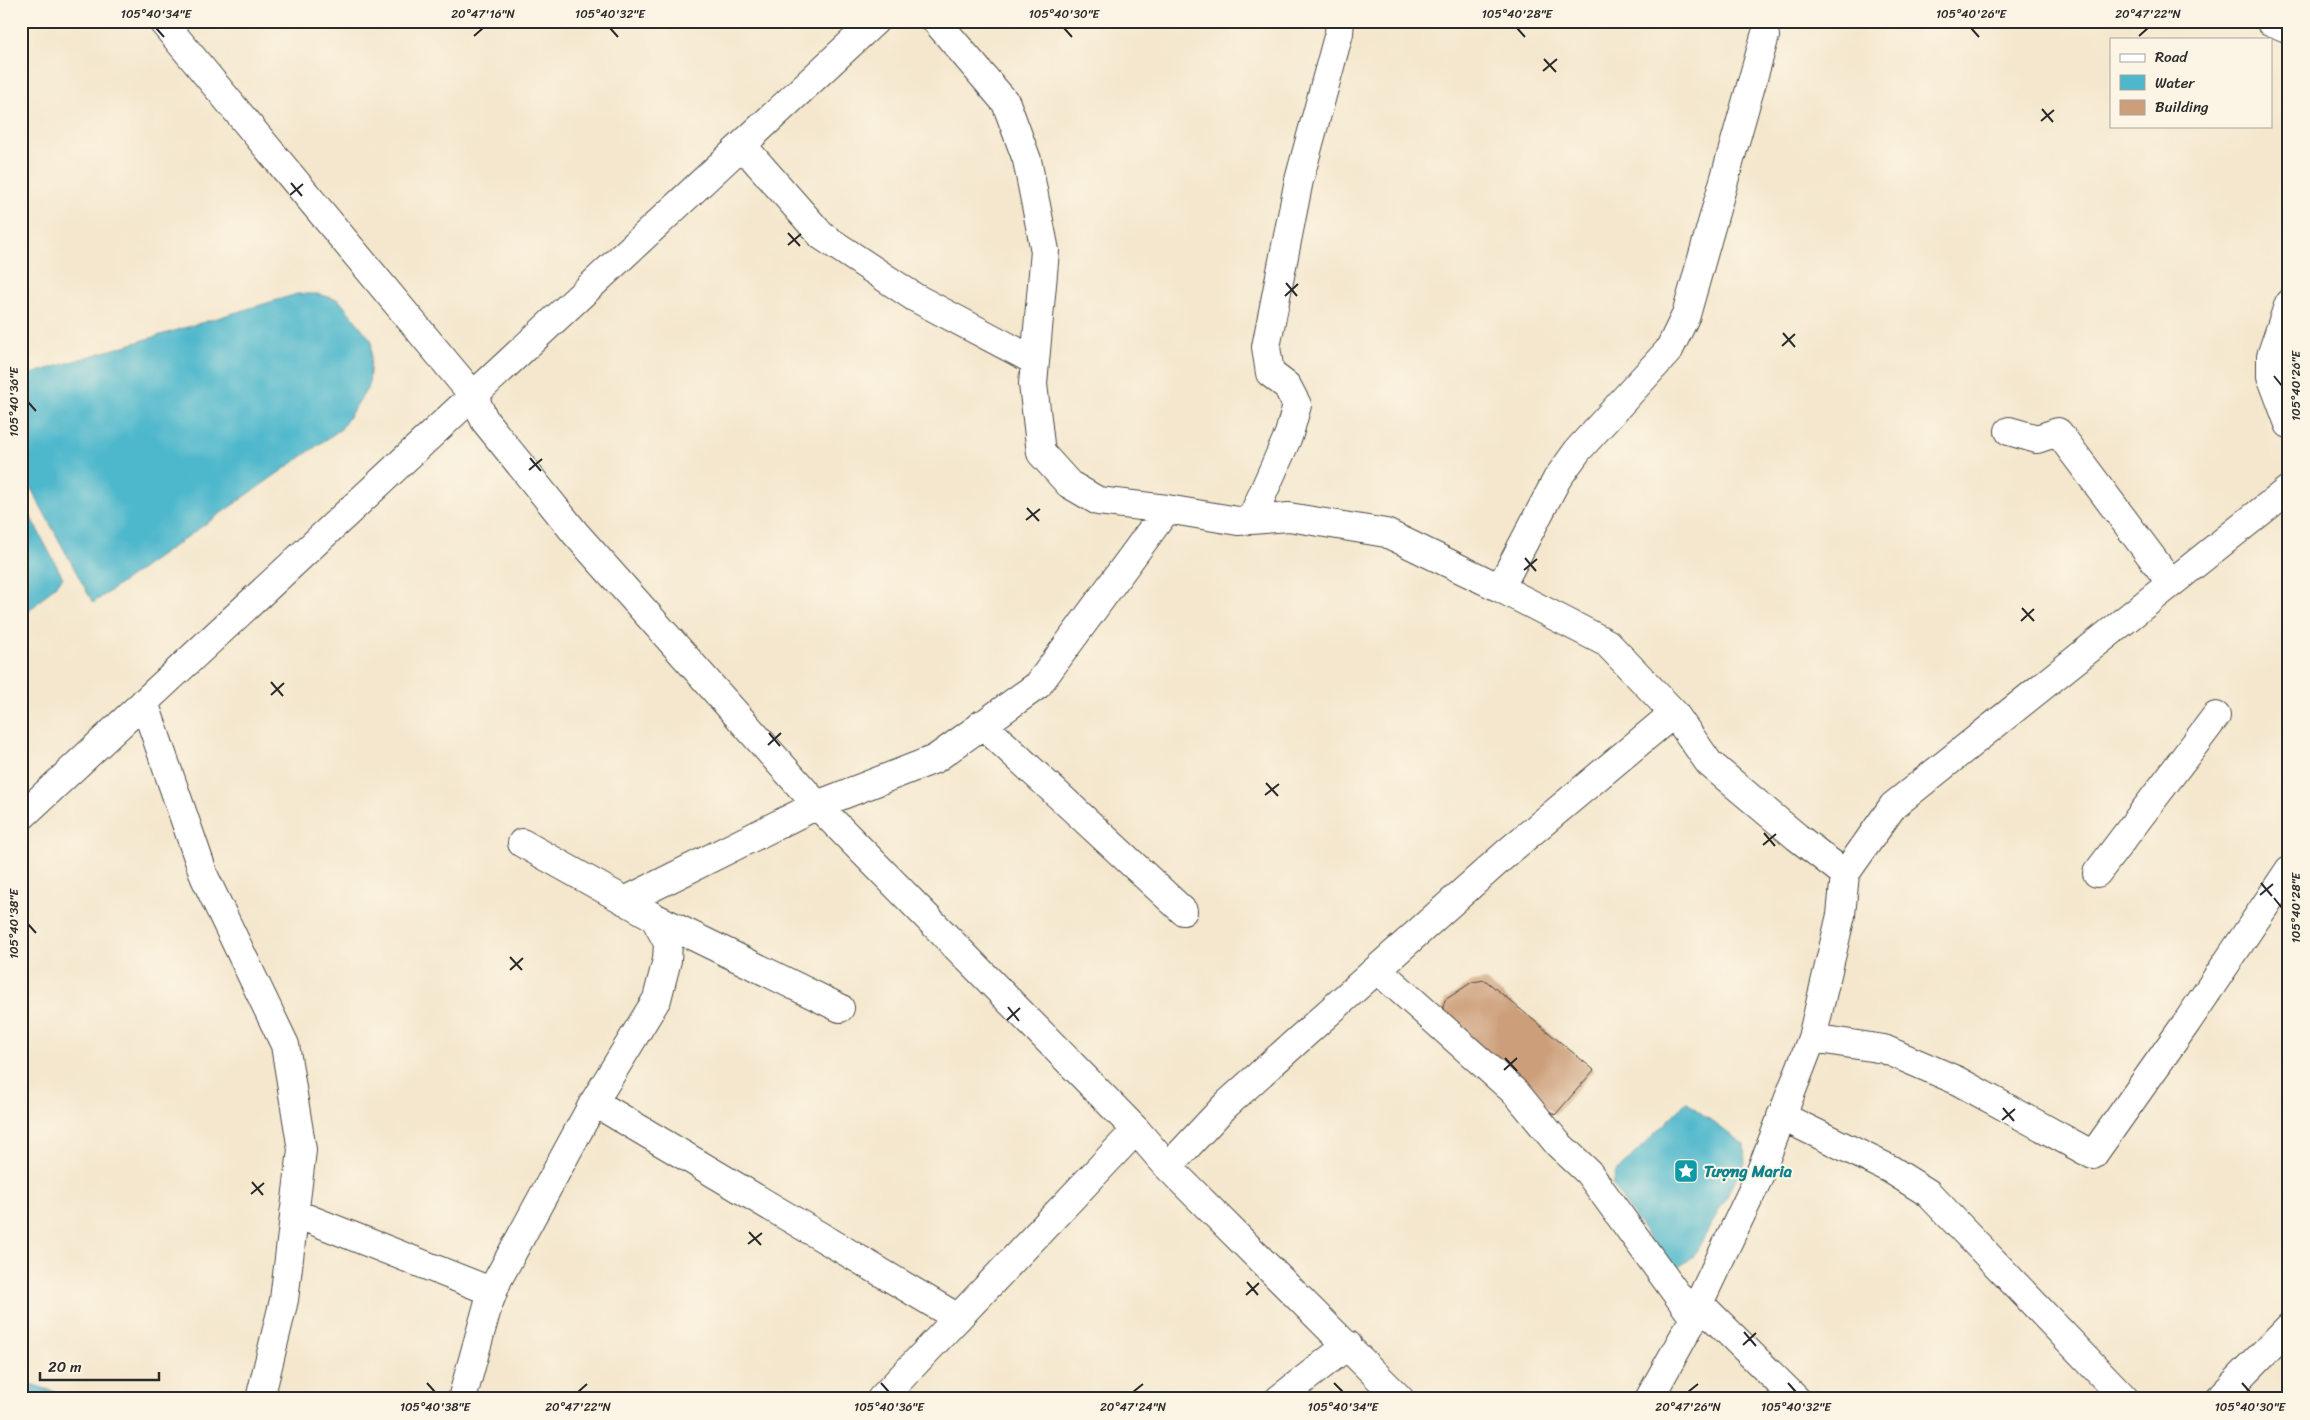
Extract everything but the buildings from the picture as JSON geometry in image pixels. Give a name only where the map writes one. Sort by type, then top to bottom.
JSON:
[{"type":"street","points":[[162,21],[473,396],[485,421],[576,534],[817,805],[1136,1130],[1168,1168],[1348,1345],[1400,1399]]},
{"type":"street","points":[[21,817],[875,21]]},
{"type":"street","points":[[936,21],[1006,103],[1027,160],[1045,251],[1033,384],[1041,453],[1069,484],[1098,501],[1168,509],[1238,521],[1288,516],[1386,533],[1500,588],[1607,643],[1674,714],[1709,763],[1797,837],[1845,874]]},
{"type":"street","points":[[1251,520],[1289,434],[1297,405],[1287,386],[1270,374],[1266,347],[1298,180],[1339,33],[1340,21]]},
{"type":"street","points":[[2270,21],[2289,29]]},
{"type":"street","points":[[1500,588],[1557,479],[1578,450],[1669,350],[1686,315],[1765,36]]},
{"type":"street","points":[[742,145],[822,236],[914,297],[1035,361]]},
{"type":"street","points":[[2289,303],[2271,356],[2271,376],[2289,424]]},
{"type":"street","points":[[2009,431],[2037,440],[2058,432],[2171,583]]},
{"type":"street","points":[[1649,1399],[1696,1311],[1757,1181],[1812,1038],[1840,915],[1845,874],[1893,806],[2289,489]]},
{"type":"street","points":[[625,901],[817,805],[935,758],[1038,685],[1168,509]]},
{"type":"street","points":[[144,702],[205,878],[284,1045],[302,1150],[284,1300],[260,1399]]},
{"type":"street","points":[[1168,1168],[1226,1105],[1377,969],[1509,851],[1674,714]]},
{"type":"street","points":[[2097,872],[2216,716]]},
{"type":"street","points":[[982,724],[1183,911]]},
{"type":"street","points":[[522,843],[654,917],[840,1008]]},
{"type":"street","points":[[1812,1038],[1884,1049],[1956,1080],[2093,1155],[2187,1022],[2289,870]]},
{"type":"street","points":[[462,1399],[493,1292],[594,1102],[657,998],[663,982],[668,943],[654,917]]},
{"type":"street","points":[[1377,969],[1517,1094],[1558,1144],[1588,1172],[1696,1311],[1796,1399]]},
{"type":"street","points":[[594,1102],[958,1318]]},
{"type":"street","points":[[1781,1116],[1890,1168],[1928,1193],[2125,1399]]},
{"type":"street","points":[[881,1399],[1136,1130]]},
{"type":"street","points":[[294,1213],[493,1292]]},
{"type":"street","points":[[2219,1399],[2289,1327]]},
{"type":"street","points":[[1279,1399],[1348,1345]]},
{"type":"water","points":[[297,294],[318,294],[339,300],[372,341],[369,386],[341,429],[93,603],[21,470],[21,377]]},
{"type":"water","points":[[21,499],[63,578],[21,619]]},
{"type":"water","points":[[1686,1102],[1744,1145],[1745,1164],[1693,1257],[1680,1266],[1669,1268],[1612,1184],[1616,1172]]},
{"type":"water","points":[[21,1381],[78,1399],[21,1399]]},
{"type":"place","name":"Tượng Maria","points":[[1686,1171]]}]
